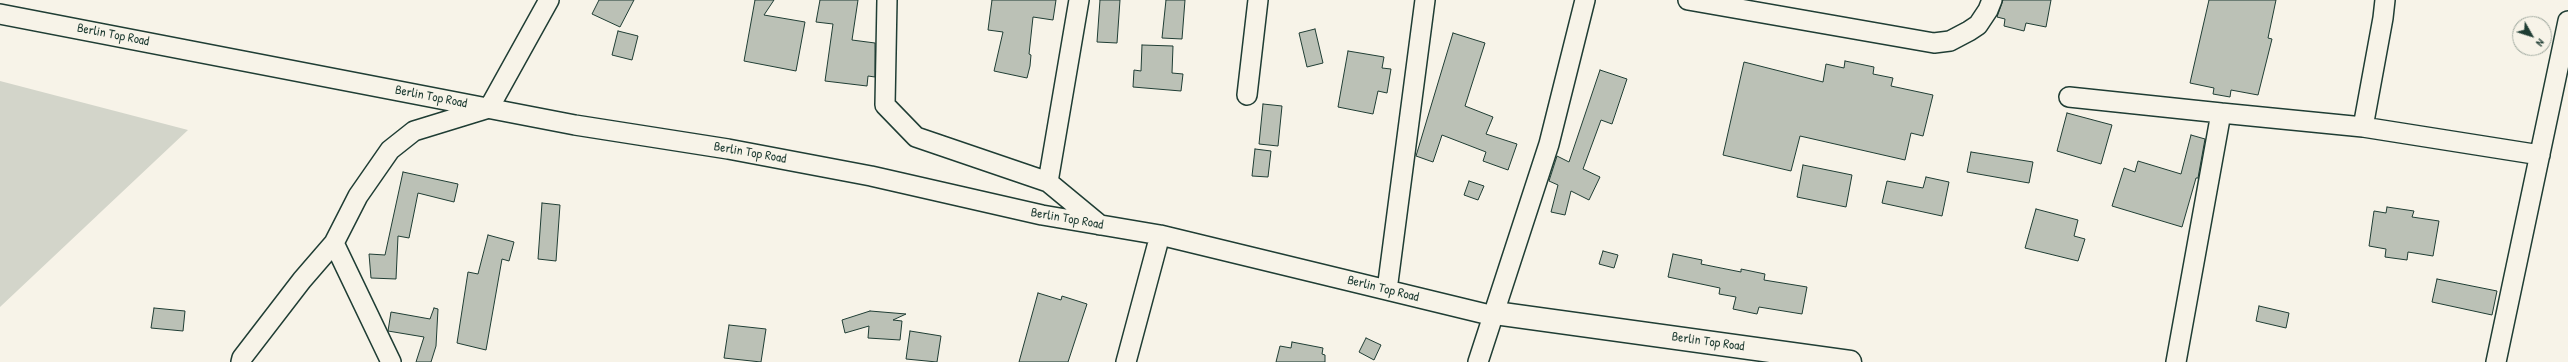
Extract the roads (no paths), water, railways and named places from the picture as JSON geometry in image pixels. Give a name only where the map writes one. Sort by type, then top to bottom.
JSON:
[{"type":"street","points":[[242,362],[242,358],[302,280],[334,243],[358,196],[390,150],[414,131],[489,108],[549,0]]},
{"type":"street","points":[[887,0],[885,105],[916,137],[1048,182],[1101,226]]},
{"type":"street","points":[[1048,182],[1079,0]]},
{"type":"street","points":[[1247,95],[1258,0]]},
{"type":"street","points":[[1387,290],[1425,0]]},
{"type":"street","points":[[1478,362],[1495,314],[1549,144],[1585,0]]},
{"type":"street","points":[[1688,0],[1934,43],[1950,41],[1978,25],[1988,10],[1992,0]]},
{"type":"street","points":[[2363,127],[2384,18],[2384,0]]},
{"type":"street","name":"Berlin Top Road","points":[[0,14],[575,125],[728,149],[856,173],[1042,215],[1160,235],[1387,290],[1495,314],[1850,362]]},
{"type":"street","points":[[2496,362],[2568,20]]},
{"type":"street","points":[[2069,97],[2363,127],[2540,155]]},
{"type":"street","points":[[2176,362],[2220,113]]},
{"type":"street","points":[[1126,362],[1160,235]]},
{"type":"street","points":[[334,243],[390,362]]}]
